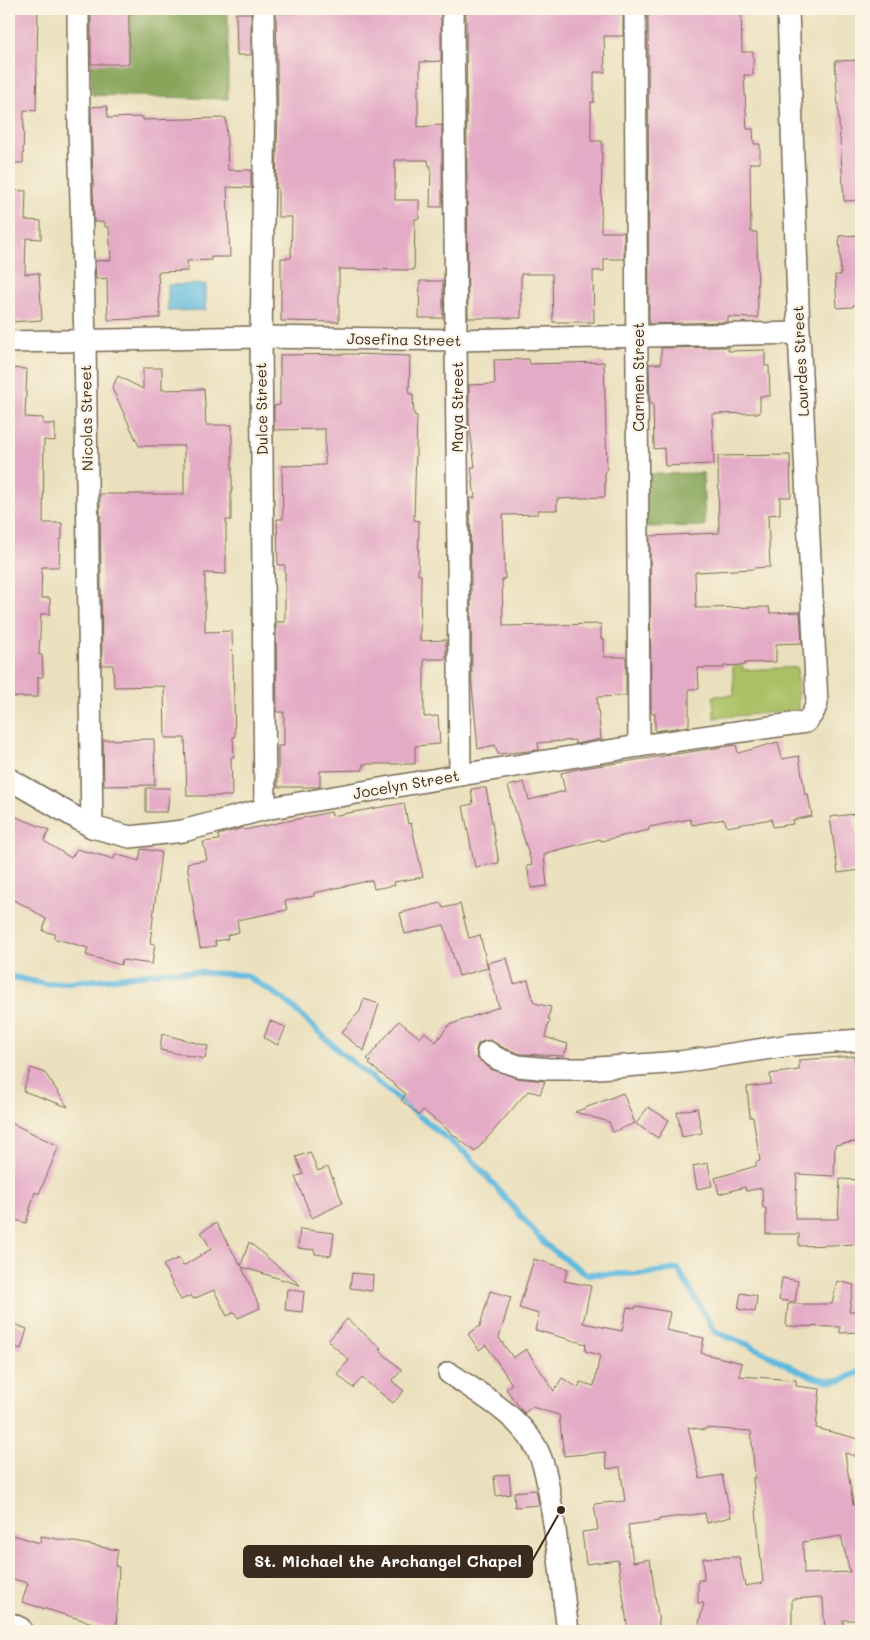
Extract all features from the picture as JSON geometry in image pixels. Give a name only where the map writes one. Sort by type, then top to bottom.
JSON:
[{"type":"street","name":"Nicolas Street","points":[[78,9],[92,827]]},
{"type":"street","name":"Dulce Street","points":[[262,9],[266,109],[261,337],[265,809]]},
{"type":"street","name":"Maya Street","points":[[453,9],[460,775]]},
{"type":"street","name":"Carmen Street","points":[[634,9],[638,335],[639,746]]},
{"type":"street","name":"Lourdes Street","points":[[788,9],[799,333],[817,703],[813,713]]},
{"type":"street","name":"Josefina Street","points":[[9,342],[85,342],[261,337],[456,340],[799,333]]},
{"type":"street","name":"Jocelyn Street","points":[[9,779],[92,827],[130,837],[183,831],[265,809],[460,775],[639,746],[806,722],[813,713]]},
{"type":"street","points":[[488,1052],[498,1059],[518,1066],[550,1070],[680,1062],[790,1046],[861,1040]]},
{"type":"street","points":[[449,1373],[509,1416],[534,1444],[542,1462],[548,1485],[568,1631]]},
{"type":"street","points":[[9,1623],[20,1628],[21,1631]]},
{"type":"green space","points":[[89,9],[228,9],[228,99],[92,95]]},
{"type":"green space","points":[[703,473],[705,526],[643,527],[641,474]]},
{"type":"green space","points":[[741,649],[743,670],[797,667],[798,710],[714,718],[713,696],[734,695],[732,650]]},
{"type":"water","points":[[206,284],[206,310],[168,311],[168,285]]},
{"type":"building","points":[[9,9],[38,10],[36,111],[24,110],[23,163],[9,163]]},
{"type":"building","points":[[335,9],[441,9],[441,61],[420,62],[418,127],[442,125],[442,207],[430,207],[431,166],[429,166],[428,160],[395,160],[395,200],[419,200],[419,219],[415,219],[414,270],[339,269],[339,322],[281,321],[281,258],[291,258],[292,217],[278,217],[278,188],[276,188],[278,109],[276,13],[335,12]]},
{"type":"building","points":[[466,9],[600,9],[600,14],[623,14],[623,36],[604,36],[605,72],[594,72],[594,102],[591,102],[591,141],[602,141],[601,232],[624,232],[624,259],[604,259],[604,271],[593,271],[594,322],[553,322],[552,274],[521,274],[521,318],[468,318]]},
{"type":"building","points":[[648,9],[741,9],[742,52],[753,52],[753,75],[744,75],[747,129],[753,129],[754,144],[760,144],[760,163],[750,163],[751,232],[757,232],[758,318],[728,317],[728,322],[649,324]]},
{"type":"building","points":[[91,13],[129,13],[129,64],[91,64]]},
{"type":"building","points":[[236,13],[251,13],[251,55],[237,55]]},
{"type":"building","points":[[861,60],[861,200],[844,201],[835,61]]},
{"type":"building","points":[[107,106],[108,118],[143,117],[143,120],[226,118],[228,170],[251,170],[251,188],[227,187],[230,257],[211,257],[211,260],[187,261],[188,271],[158,272],[160,318],[108,320],[107,278],[96,279],[95,261],[111,260],[109,227],[105,227],[105,222],[94,222],[91,107]]},
{"type":"building","points":[[9,190],[26,191],[25,220],[41,221],[41,239],[26,238],[25,274],[39,273],[42,320],[9,322]]},
{"type":"building","points":[[861,235],[861,304],[853,305],[853,307],[837,308],[835,275],[841,275],[839,236]]},
{"type":"building","points":[[420,281],[443,281],[443,318],[419,318]]},
{"type":"building","points":[[728,347],[728,351],[765,350],[765,366],[769,366],[770,396],[760,396],[760,413],[712,414],[714,464],[665,466],[664,448],[654,449],[653,403],[650,403],[649,364],[661,364],[661,348]]},
{"type":"building","points":[[355,354],[410,356],[409,394],[413,394],[414,415],[417,416],[414,520],[419,521],[418,575],[421,575],[420,641],[446,640],[446,659],[424,659],[424,717],[438,716],[440,744],[415,746],[415,764],[363,764],[363,770],[320,771],[320,787],[278,787],[278,746],[284,746],[284,712],[277,712],[276,622],[285,622],[285,565],[278,565],[277,519],[283,519],[282,466],[325,465],[325,429],[274,430],[274,406],[280,405],[280,355]]},
{"type":"building","points":[[529,359],[530,364],[604,362],[607,471],[605,471],[605,497],[557,499],[557,510],[538,510],[538,514],[503,515],[505,579],[502,579],[503,626],[601,624],[601,639],[604,639],[604,657],[626,657],[626,696],[597,697],[601,739],[575,744],[575,740],[538,743],[539,750],[498,754],[495,745],[478,749],[472,685],[470,498],[475,498],[471,467],[475,467],[469,422],[469,385],[495,384],[494,360]]},
{"type":"building","points":[[9,368],[27,369],[25,417],[43,418],[43,424],[55,424],[55,441],[44,440],[43,523],[62,523],[62,539],[60,539],[59,567],[42,567],[41,598],[50,598],[50,614],[41,614],[39,655],[42,655],[43,677],[38,677],[38,697],[9,697]]},
{"type":"building","points":[[143,368],[162,368],[162,390],[204,389],[206,425],[232,425],[231,520],[226,520],[226,574],[205,573],[205,632],[232,631],[235,737],[233,737],[234,757],[231,757],[232,796],[187,796],[185,738],[165,738],[164,686],[114,687],[113,665],[102,665],[100,494],[184,494],[184,446],[139,446],[112,388],[118,376],[143,389]]},
{"type":"building","points":[[790,455],[791,497],[780,497],[780,514],[768,515],[770,567],[695,572],[696,608],[769,607],[770,613],[800,612],[802,643],[776,644],[776,662],[745,663],[745,665],[724,666],[724,668],[698,668],[699,689],[689,689],[689,726],[655,731],[655,713],[651,713],[650,536],[719,533],[718,456]]},
{"type":"building","points":[[154,739],[155,785],[104,786],[103,740]]},
{"type":"building","points":[[778,742],[782,759],[799,756],[805,795],[808,794],[812,816],[792,820],[793,824],[773,827],[771,819],[727,827],[724,819],[692,825],[690,819],[649,827],[649,830],[601,841],[600,839],[546,853],[544,855],[547,886],[531,888],[527,866],[532,865],[508,786],[524,782],[529,800],[565,791],[561,773],[577,769],[736,745],[738,753]]},
{"type":"building","points":[[146,788],[170,788],[167,812],[146,812]]},
{"type":"building","points":[[486,788],[499,863],[475,867],[463,806],[473,804],[471,789]]},
{"type":"building","points":[[404,803],[408,824],[411,823],[423,877],[394,882],[395,885],[374,889],[372,880],[314,893],[314,896],[285,901],[287,910],[237,920],[239,932],[227,935],[228,939],[215,941],[216,946],[200,948],[187,863],[207,860],[203,842],[219,840],[218,835],[243,828],[244,830],[331,812],[332,816]]},
{"type":"building","points":[[9,814],[49,830],[44,841],[71,858],[77,849],[114,859],[115,854],[139,861],[141,849],[161,852],[150,943],[155,944],[152,964],[122,960],[121,965],[86,955],[88,948],[53,938],[55,934],[43,931],[46,919],[9,898]]},
{"type":"building","points":[[854,814],[860,870],[838,873],[830,817]]},
{"type":"building","points":[[441,903],[443,908],[460,904],[469,938],[480,935],[488,968],[459,976],[444,925],[405,934],[400,913]]},
{"type":"building","points":[[507,958],[514,984],[528,980],[534,1003],[551,1007],[545,1037],[568,1044],[564,1056],[521,1054],[504,1048],[490,1040],[478,1044],[476,1050],[477,1058],[491,1069],[517,1078],[545,1081],[540,1094],[528,1091],[475,1152],[423,1110],[419,1115],[401,1100],[406,1094],[369,1064],[371,1062],[367,1059],[399,1021],[420,1038],[425,1032],[436,1042],[449,1025],[499,1007],[487,963]]},
{"type":"building","points":[[364,999],[379,1004],[364,1051],[341,1033],[360,1011]]},
{"type":"building","points":[[270,1021],[286,1027],[278,1045],[264,1038]]},
{"type":"building","points":[[162,1034],[208,1046],[205,1059],[160,1050]]},
{"type":"building","points":[[854,1056],[857,1091],[861,1091],[861,1114],[858,1114],[861,1141],[835,1145],[834,1176],[797,1174],[795,1219],[838,1219],[840,1179],[861,1180],[861,1244],[799,1246],[799,1234],[766,1234],[766,1208],[763,1208],[762,1188],[746,1191],[745,1187],[719,1194],[715,1178],[756,1166],[756,1162],[760,1161],[753,1117],[750,1117],[747,1087],[771,1084],[770,1074],[799,1070],[799,1060]]},
{"type":"building","points":[[31,1068],[45,1073],[68,1107],[23,1091]]},
{"type":"building","points":[[623,1093],[635,1123],[613,1132],[609,1122],[575,1112]]},
{"type":"building","points":[[648,1107],[669,1120],[658,1138],[636,1124]]},
{"type":"building","points":[[697,1108],[702,1133],[682,1137],[677,1112]]},
{"type":"building","points":[[9,1122],[59,1146],[39,1194],[35,1192],[26,1223],[9,1218]]},
{"type":"building","points":[[310,1152],[318,1171],[328,1167],[343,1203],[312,1218],[295,1177],[303,1174],[296,1157]]},
{"type":"building","points":[[708,1163],[712,1186],[697,1189],[693,1166]]},
{"type":"building","points":[[216,1223],[241,1266],[249,1242],[300,1285],[242,1267],[260,1308],[238,1318],[235,1312],[227,1316],[214,1290],[193,1299],[191,1295],[181,1300],[163,1265],[179,1258],[183,1266],[211,1249],[201,1232]]},
{"type":"building","points":[[300,1229],[334,1233],[331,1256],[315,1254],[315,1250],[298,1248]]},
{"type":"building","points":[[534,1259],[568,1269],[564,1281],[591,1286],[583,1323],[622,1331],[627,1307],[635,1309],[636,1306],[670,1312],[666,1330],[704,1338],[701,1353],[742,1363],[739,1376],[796,1380],[796,1386],[820,1389],[816,1428],[859,1439],[855,1456],[845,1453],[853,1505],[861,1504],[861,1620],[843,1620],[844,1631],[825,1631],[823,1599],[821,1597],[792,1599],[792,1631],[697,1631],[704,1603],[698,1603],[698,1580],[704,1580],[703,1558],[739,1557],[745,1586],[763,1583],[753,1478],[755,1478],[751,1431],[705,1428],[705,1430],[688,1427],[700,1479],[722,1475],[731,1517],[707,1523],[705,1513],[628,1525],[633,1562],[650,1559],[660,1631],[628,1631],[618,1560],[586,1564],[582,1532],[598,1530],[594,1504],[625,1501],[620,1467],[607,1469],[605,1452],[564,1456],[559,1415],[532,1407],[524,1413],[506,1389],[512,1384],[486,1345],[479,1350],[468,1334],[480,1326],[490,1291],[511,1297],[499,1338],[513,1358],[526,1349],[554,1391],[562,1378],[579,1388],[580,1382],[594,1386],[600,1355],[585,1351],[586,1344],[535,1330],[539,1314],[519,1308]],"holes":[[[841,1536],[850,1572],[804,1574],[803,1542]]]},
{"type":"building","points":[[352,1273],[373,1275],[372,1291],[350,1288]]},
{"type":"building","points":[[782,1278],[798,1281],[795,1302],[779,1300]]},
{"type":"building","points":[[837,1281],[854,1285],[849,1311],[859,1311],[860,1332],[840,1333],[840,1327],[786,1326],[788,1304],[832,1304]]},
{"type":"building","points":[[287,1289],[304,1292],[302,1312],[285,1310]]},
{"type":"building","points":[[741,1293],[757,1296],[755,1312],[738,1309]]},
{"type":"building","points":[[347,1319],[381,1348],[379,1350],[402,1370],[392,1381],[404,1391],[393,1403],[362,1378],[353,1388],[337,1374],[349,1360],[328,1341]]},
{"type":"building","points":[[9,1322],[27,1329],[21,1349],[9,1345]]},
{"type":"building","points":[[509,1474],[511,1494],[496,1496],[494,1476]]},
{"type":"building","points":[[536,1490],[539,1505],[515,1507],[514,1492]]},
{"type":"building","points":[[13,1535],[40,1543],[41,1536],[118,1550],[115,1566],[119,1567],[116,1630],[22,1602],[28,1583],[9,1578],[9,1552]]},
{"type":"waterway","points":[[9,976],[45,984],[109,979],[170,971],[245,975],[285,1000],[340,1052],[470,1157],[546,1245],[585,1274],[644,1274],[678,1269],[715,1332],[749,1345],[816,1378],[831,1381],[842,1380],[861,1371]]},
{"type":"place","name":"St. Michael the Archangel Chapel","points":[[561,1510]]}]
